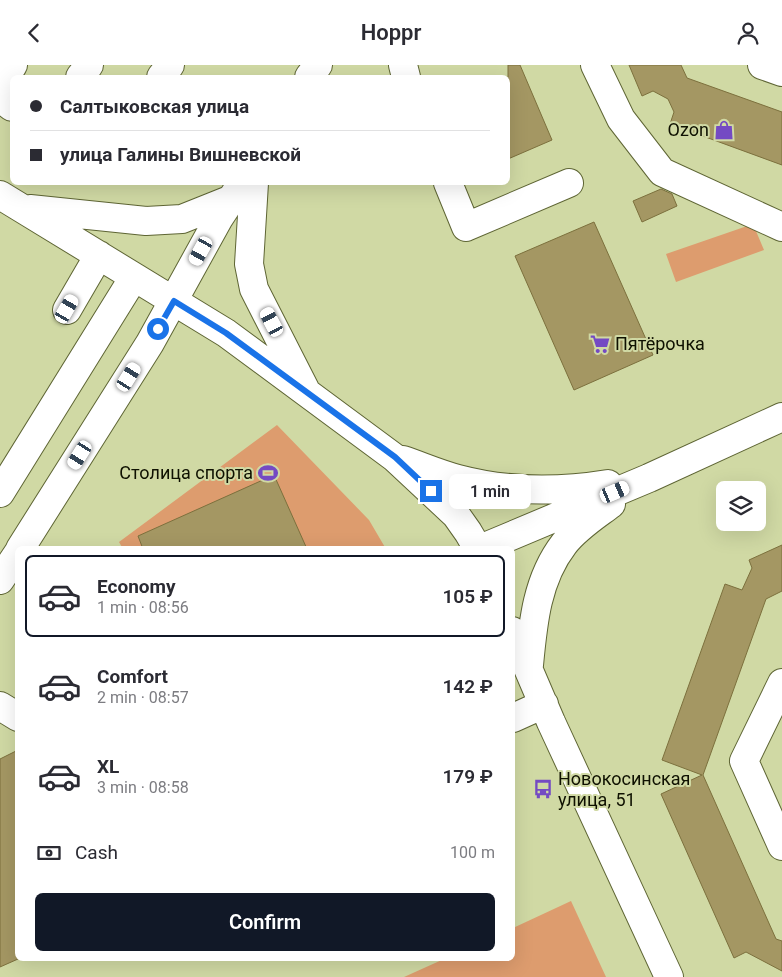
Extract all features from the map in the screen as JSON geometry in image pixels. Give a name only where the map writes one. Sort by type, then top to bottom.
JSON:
[{"type":"street","points":[[0,85],[13,65]]},
{"type":"street","points":[[595,65],[621,119],[662,172],[782,227]]},
{"type":"street","points":[[762,65],[782,72]]},
{"type":"street","points":[[449,185],[466,227],[569,183]]},
{"type":"street","points":[[254,185],[249,264],[254,289],[306,393]]},
{"type":"street","points":[[11,202],[146,221],[182,219],[237,191]]},
{"type":"street","points":[[24,546],[150,343],[237,191]]},
{"type":"street","points":[[11,202],[226,333],[395,457],[456,515],[477,546]]},
{"type":"street","points":[[67,309],[99,255]]},
{"type":"street","points":[[0,493],[134,277]]},
{"type":"street","points":[[486,546],[649,478],[782,417]]},
{"type":"street","points":[[395,457],[459,479],[497,486],[536,490],[574,489],[649,478]]},
{"type":"street","points":[[529,669],[533,625],[539,597],[546,572],[564,543],[590,519],[649,478]]},
{"type":"street","points":[[515,638],[669,977]]},
{"type":"street","points":[[782,683],[744,761],[782,846]]},
{"type":"street","points":[[515,717],[544,704]]},
{"type":"street","points":[[0,706],[15,715]]},
{"type":"shaded area","points":[[753,224],[764,250],[676,282],[666,254]]},
{"type":"shaded area","name":"Столица спорта","points":[[277,425],[369,520],[384,546],[121,546],[119,542]]},
{"type":"shaded area","points":[[571,901],[606,977],[404,977],[440,961],[515,961],[515,927]]},
{"type":"building","points":[[508,65],[520,65],[552,140],[510,158],[510,75],[508,75]]},
{"type":"building","points":[[629,65],[681,65],[687,78],[782,112],[782,165],[670,124],[674,112],[668,99],[653,91],[642,96]]},
{"type":"building","points":[[661,189],[672,194],[677,206],[642,222],[633,201]]},
{"type":"building","points":[[594,222],[653,355],[574,390],[515,256]]},
{"type":"building","points":[[274,475],[306,546],[142,546],[138,536]]},
{"type":"building","points":[[782,545],[782,591],[766,599],[703,775],[776,939],[782,941],[782,971],[746,952],[734,958],[661,794],[702,775],[662,760],[725,584],[742,590],[752,568],[749,560]]},
{"type":"building","points":[[15,752],[15,960],[0,967],[0,759]]},
{"type":"place","name":"Ozon","points":[[724,130]]},
{"type":"place","name":"Пятёрочка","points":[[600,344]]},
{"type":"place","name":"Столица спорта","points":[[268,473]]},
{"type":"place","name":"Новокосинская улица, 51","points":[[543,789]]},
{"type":"route","points":[[158,329],[174,301],[226,333],[395,457],[431,491]]}]
